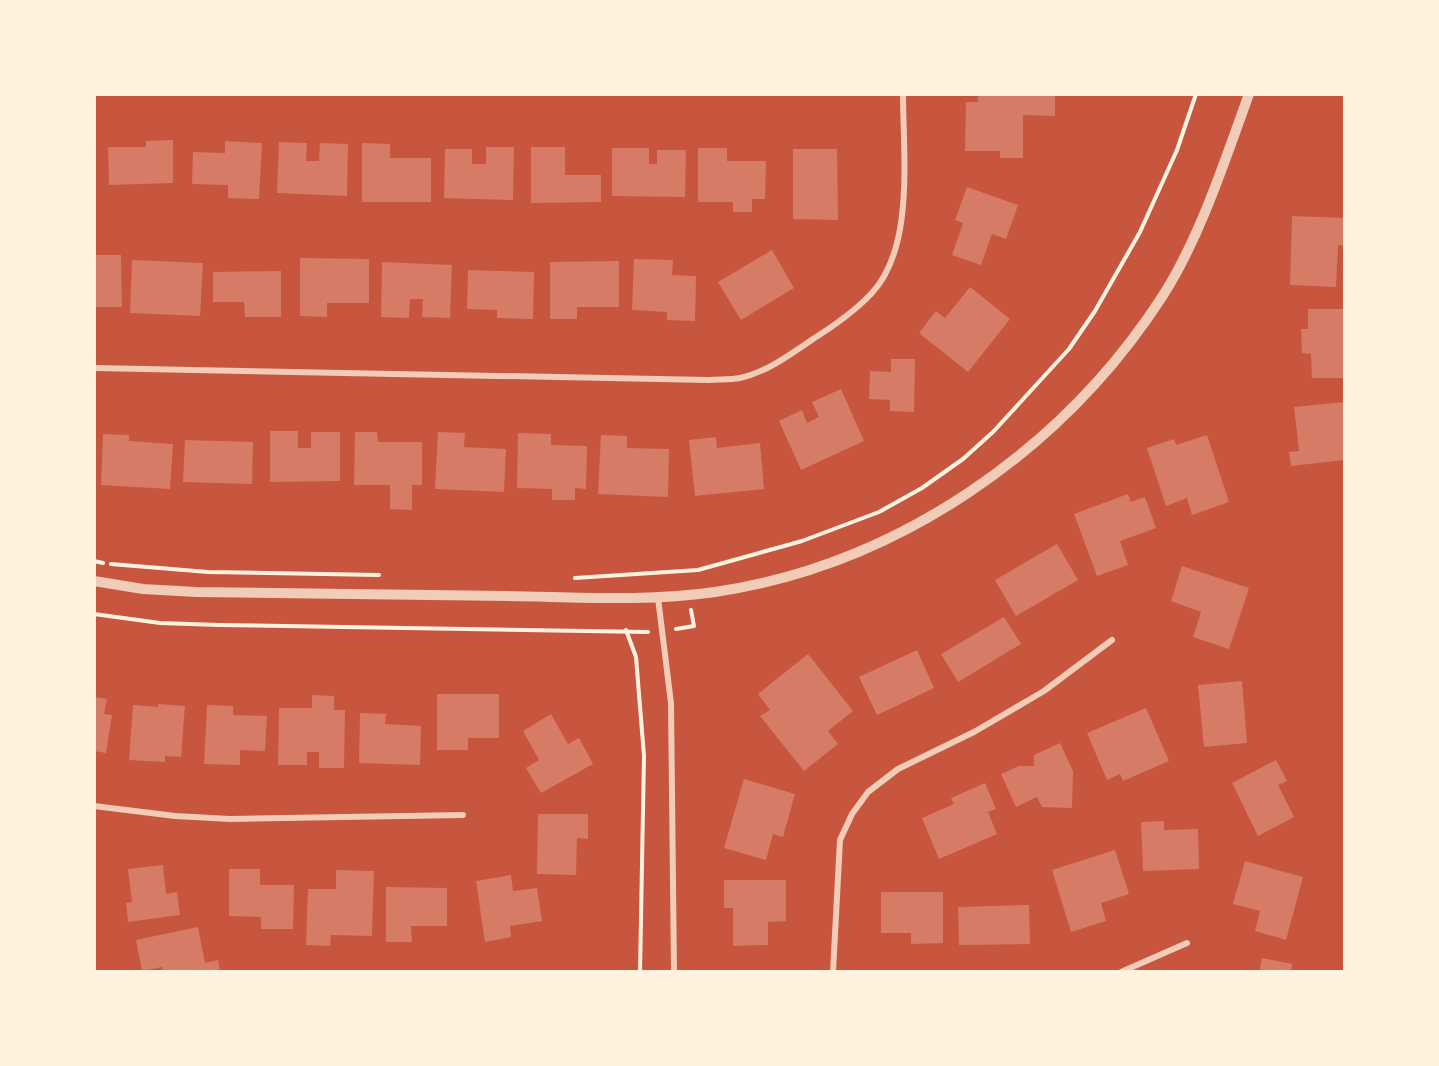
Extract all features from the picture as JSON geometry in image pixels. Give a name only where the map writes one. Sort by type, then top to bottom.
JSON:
[{"type":"street","points":[[94,368],[708,380],[740,378],[767,368],[822,334],[871,294],[885,276],[894,257],[902,212],[903,94]]},
{"type":"street","points":[[94,581],[142,589],[196,592],[658,598],[755,585],[875,545],[978,488],[1019,456],[1087,393],[1142,326],[1164,294],[1200,220],[1249,94]]},
{"type":"street","points":[[658,598],[669,670],[673,743],[674,972]]},
{"type":"street","points":[[833,972],[840,840],[852,814],[868,792],[898,769],[974,732],[1044,691],[1112,640]]},
{"type":"street","points":[[94,806],[175,816],[230,819],[463,815]]},
{"type":"street","points":[[1121,972],[1187,944]]},
{"type":"path","points":[[566,578],[683,572],[745,558],[802,541],[879,512],[921,488],[963,459],[993,432],[1063,356],[1095,311],[1140,232],[1177,150],[1196,94]]},
{"type":"path","points":[[94,561],[151,569],[208,572],[387,575]]},
{"type":"path","points":[[94,614],[160,624],[219,626],[626,630],[636,657],[644,756],[640,972]]},
{"type":"building","points":[[978,94],[1055,94],[1055,116],[1023,115],[1023,158],[1000,158],[1000,151],[965,151],[966,102],[978,102]]},
{"type":"building","points":[[173,140],[173,183],[109,185],[108,147],[146,147],[146,141]]},
{"type":"building","points":[[225,141],[262,143],[259,199],[228,198],[228,185],[192,184],[193,152],[225,153]]},
{"type":"building","points":[[279,142],[307,143],[306,161],[319,161],[320,143],[348,144],[347,196],[277,193]]},
{"type":"building","points":[[362,143],[390,144],[390,158],[431,158],[431,202],[362,202]]},
{"type":"building","points":[[486,147],[514,147],[513,200],[444,198],[445,149],[472,149],[472,164],[486,164]]},
{"type":"building","points":[[531,147],[565,147],[565,175],[601,175],[601,202],[531,203]]},
{"type":"building","points":[[612,148],[649,148],[649,164],[657,164],[657,150],[686,150],[685,197],[612,196]]},
{"type":"building","points":[[698,148],[727,148],[727,161],[766,161],[765,199],[752,199],[752,212],[733,212],[733,202],[698,202]]},
{"type":"building","points":[[793,149],[837,149],[838,220],[793,219]]},
{"type":"building","points":[[967,187],[1018,205],[1006,239],[992,234],[981,265],[952,255],[963,223],[955,220]]},
{"type":"building","points":[[1292,216],[1344,218],[1344,246],[1338,245],[1336,287],[1290,285]]},
{"type":"building","points":[[772,250],[794,288],[741,320],[718,282]]},
{"type":"building","points":[[94,255],[121,255],[122,307],[94,307]]},
{"type":"building","points":[[300,258],[369,259],[369,303],[327,303],[327,317],[300,316]]},
{"type":"building","points":[[634,259],[673,260],[672,275],[696,276],[695,321],[667,320],[667,312],[632,310]]},
{"type":"building","points":[[132,260],[203,263],[200,316],[130,313]]},
{"type":"building","points":[[619,261],[619,307],[577,307],[577,319],[550,319],[550,262]]},
{"type":"building","points":[[382,262],[452,265],[450,318],[422,317],[423,299],[410,299],[409,318],[381,317]]},
{"type":"building","points":[[468,270],[534,272],[533,319],[497,318],[497,310],[467,309]]},
{"type":"building","points":[[281,271],[281,317],[245,317],[244,302],[213,302],[213,272]]},
{"type":"building","points":[[970,287],[1010,319],[968,372],[919,333],[936,311],[945,318]]},
{"type":"building","points":[[1308,309],[1344,309],[1344,378],[1312,378],[1311,354],[1302,353],[1301,329],[1308,329]]},
{"type":"building","points":[[891,359],[915,359],[914,412],[890,411],[890,400],[869,399],[870,371],[891,372]]},
{"type":"building","points":[[841,389],[864,441],[801,470],[779,421],[802,410],[807,423],[819,417],[812,402]]},
{"type":"building","points":[[1344,402],[1344,460],[1291,466],[1289,452],[1299,451],[1294,407]]},
{"type":"building","points":[[270,431],[298,431],[298,448],[311,448],[311,432],[340,432],[340,481],[270,482]]},
{"type":"building","points":[[355,432],[377,432],[378,442],[422,442],[422,485],[412,485],[412,510],[390,509],[390,485],[354,485]]},
{"type":"building","points":[[438,432],[465,433],[464,447],[506,449],[504,492],[435,489]]},
{"type":"building","points":[[518,433],[551,434],[551,445],[587,446],[586,489],[575,488],[575,500],[552,500],[552,489],[517,488]]},
{"type":"building","points":[[103,434],[129,435],[129,441],[173,444],[170,489],[101,485]]},
{"type":"building","points":[[601,435],[627,436],[627,448],[669,449],[668,497],[598,494]]},
{"type":"building","points":[[1207,435],[1229,502],[1192,515],[1187,498],[1166,506],[1147,448],[1174,439],[1176,445]]},
{"type":"building","points":[[716,437],[717,448],[760,443],[764,489],[695,496],[689,440]]},
{"type":"building","points":[[185,440],[253,442],[252,484],[183,482]]},
{"type":"building","points":[[1128,494],[1131,502],[1145,497],[1156,528],[1120,541],[1128,565],[1097,576],[1074,514]]},
{"type":"building","points":[[1057,544],[1078,580],[1016,616],[995,580]]},
{"type":"building","points":[[1182,566],[1249,588],[1229,649],[1193,637],[1201,612],[1171,601]]},
{"type":"building","points":[[1004,617],[1021,644],[958,682],[941,654]]},
{"type":"building","points":[[917,650],[934,688],[877,715],[859,677]]},
{"type":"building","points":[[808,654],[853,711],[828,731],[838,744],[804,771],[760,716],[770,710],[758,694]]},
{"type":"building","points":[[1242,681],[1247,743],[1204,747],[1198,685]]},
{"type":"building","points":[[437,694],[499,694],[499,738],[468,738],[468,750],[437,750]]},
{"type":"building","points":[[312,695],[334,696],[334,710],[345,710],[344,768],[319,768],[319,752],[307,752],[307,765],[278,765],[279,708],[312,708]]},
{"type":"building","points":[[94,697],[107,699],[104,714],[112,715],[106,753],[94,751]]},
{"type":"building","points":[[158,704],[185,706],[181,757],[165,756],[165,762],[129,760],[133,705],[158,707]]},
{"type":"building","points":[[207,705],[233,706],[233,715],[267,716],[265,751],[240,750],[240,765],[204,764]]},
{"type":"building","points":[[1146,708],[1169,761],[1123,781],[1120,774],[1107,780],[1087,733]]},
{"type":"building","points":[[360,713],[386,714],[385,724],[421,726],[420,765],[359,763]]},
{"type":"building","points":[[551,714],[568,744],[579,738],[593,764],[541,793],[526,768],[539,760],[523,731]]},
{"type":"building","points":[[1060,743],[1073,771],[1072,808],[1042,807],[1037,797],[1016,807],[1001,774],[1019,766],[1034,766],[1034,755]]},
{"type":"building","points":[[1276,760],[1287,781],[1278,785],[1294,817],[1258,836],[1232,783]]},
{"type":"building","points":[[744,779],[795,794],[783,837],[773,834],[766,860],[724,848]]},
{"type":"building","points":[[985,783],[996,809],[988,812],[997,834],[939,859],[922,818],[954,804],[951,798]]},
{"type":"building","points":[[538,814],[588,814],[588,839],[577,838],[576,875],[537,874]]},
{"type":"building","points":[[1164,821],[1164,830],[1198,829],[1199,869],[1143,871],[1141,822]]},
{"type":"building","points":[[1115,850],[1129,894],[1101,903],[1106,921],[1071,932],[1052,870]]},
{"type":"building","points":[[1245,861],[1303,877],[1286,940],[1255,931],[1260,911],[1233,904]]},
{"type":"building","points":[[163,865],[166,894],[177,892],[180,915],[128,922],[126,903],[132,902],[128,869]]},
{"type":"building","points":[[229,869],[260,869],[260,885],[294,885],[293,929],[261,929],[261,917],[229,916]]},
{"type":"building","points":[[336,870],[374,871],[372,936],[331,935],[330,946],[306,945],[308,889],[336,889]]},
{"type":"building","points":[[511,875],[513,891],[537,888],[542,921],[510,926],[511,937],[485,942],[476,881]]},
{"type":"building","points":[[724,880],[786,880],[786,921],[768,922],[768,945],[733,946],[733,908],[724,908]]},
{"type":"building","points":[[386,887],[447,888],[447,926],[411,926],[412,942],[386,942]]},
{"type":"building","points":[[881,892],[943,892],[943,943],[911,944],[911,933],[881,933]]},
{"type":"building","points":[[1029,905],[1030,944],[959,945],[958,907]]},
{"type":"building","points":[[198,927],[205,963],[218,960],[220,972],[162,972],[162,967],[142,971],[136,940]]},
{"type":"building","points":[[1262,958],[1292,964],[1291,972],[1259,972]]}]
